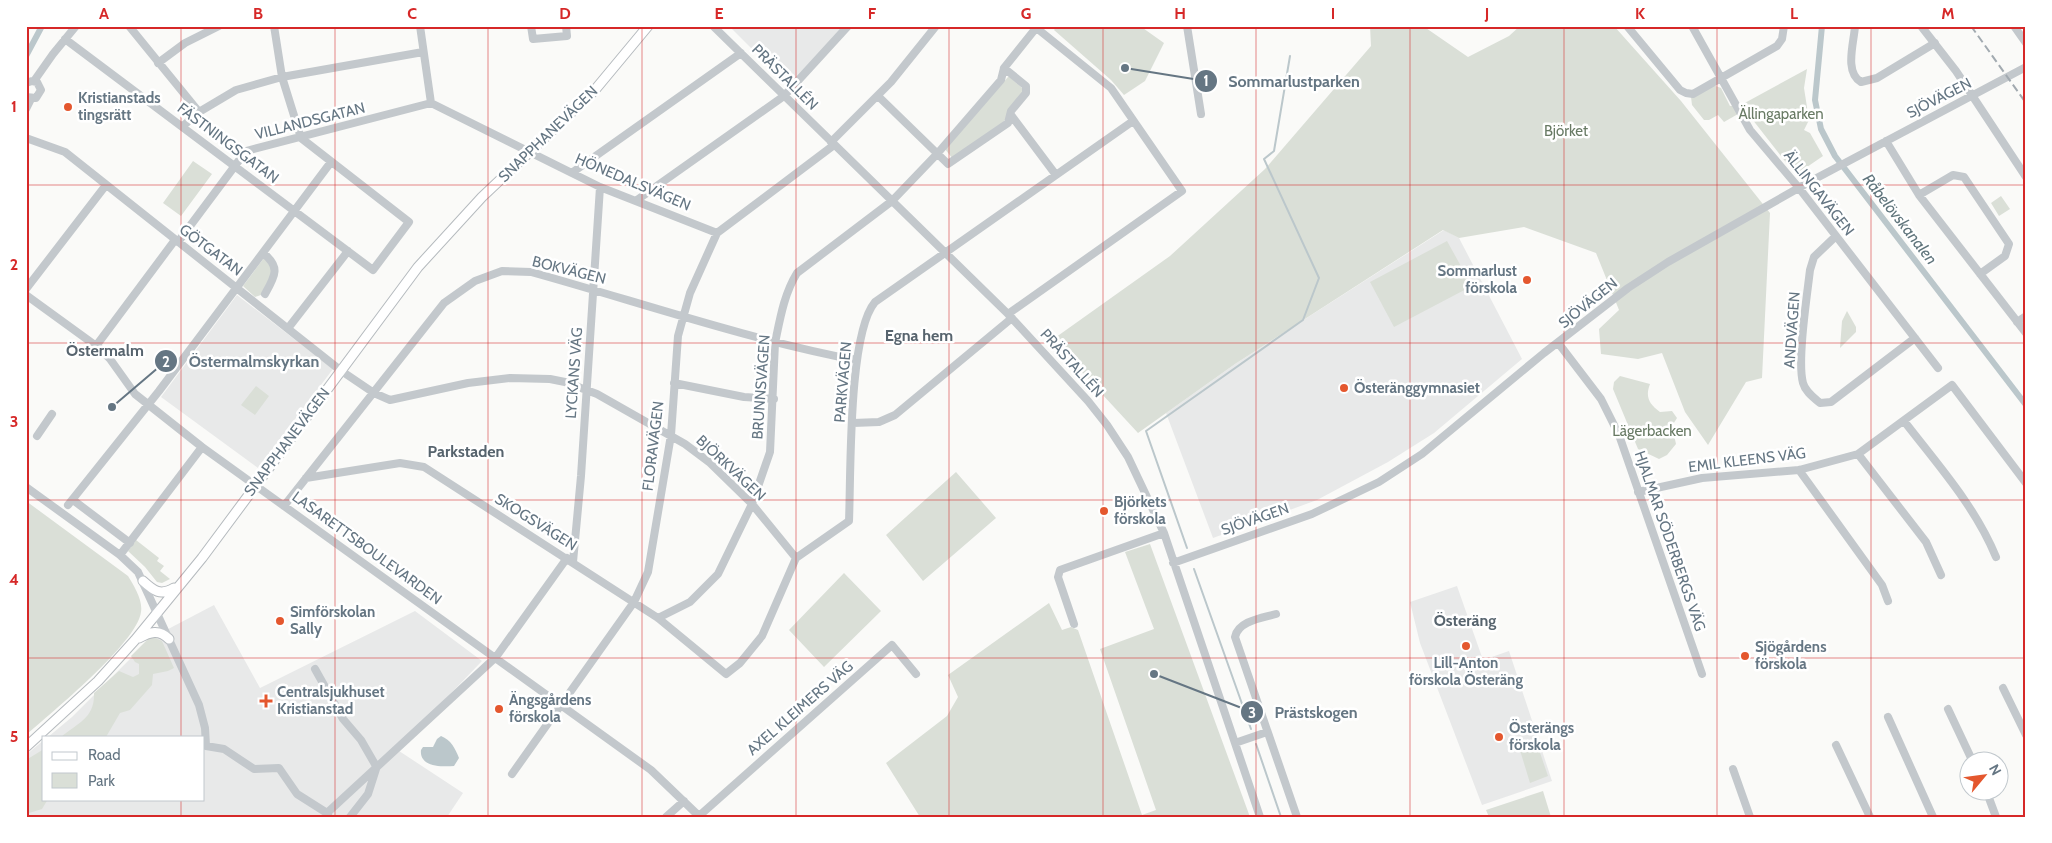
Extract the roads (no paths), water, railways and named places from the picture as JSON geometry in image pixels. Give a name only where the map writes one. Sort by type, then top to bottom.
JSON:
[{"type":"main road","name":"SNAPPHANEVÄGEN","points":[[26,747],[98,681],[158,612],[202,558],[254,485],[418,267],[464,215],[594,91],[616,67],[648,26]]},
{"type":"main road","points":[[143,581],[154,592],[160,593],[179,586]]},
{"type":"main road","points":[[135,640],[155,632],[162,633],[168,639]]},
{"type":"street","points":[[26,109],[29,98],[40,94],[31,82],[76,26]]},
{"type":"street","points":[[129,26],[199,112]]},
{"type":"street","points":[[158,63],[185,43],[219,26]]},
{"type":"street","points":[[130,543],[71,502],[238,287],[330,162],[301,138],[282,77],[274,26]]},
{"type":"street","points":[[420,26],[432,103]]},
{"type":"street","points":[[532,26],[532,39],[567,36],[566,26]]},
{"type":"street","name":"PRÄSTALLÉN","points":[[713,26],[1010,316],[1103,419],[1128,457],[1164,533],[1260,817]]},
{"type":"street","points":[[637,200],[784,96],[848,26]]},
{"type":"street","points":[[717,233],[833,143],[878,96],[936,26]]},
{"type":"street","points":[[1187,26],[1201,114]]},
{"type":"street","points":[[1627,26],[1680,90],[1692,94],[1777,46],[1782,39],[1784,26]]},
{"type":"street","points":[[1855,26],[1851,71],[1856,79],[1862,82],[1877,78],[1935,43]]},
{"type":"street","points":[[1920,26],[1935,43],[2026,177]]},
{"type":"street","points":[[2014,26],[2026,43]]},
{"type":"street","points":[[853,423],[879,422],[895,415],[1010,316],[1182,191],[1111,88],[1035,27]]},
{"type":"street","name":"BRUNNSVÄGEN","points":[[658,618],[690,602],[718,574],[752,504],[770,452],[774,399],[775,343],[789,286],[797,273],[892,201],[937,154],[1001,80],[1004,68],[1035,27]]},
{"type":"street","name":"ÄLLINGAVÄGEN","points":[[1693,27],[1750,130],[1799,188],[1938,368]]},
{"type":"street","name":"FÄSTNINGSGATAN","points":[[64,39],[183,126],[373,270],[409,222],[330,162]]},
{"type":"street","points":[[183,126],[199,112],[236,90],[282,77],[423,52]]},
{"type":"street","points":[[573,172],[741,53]]},
{"type":"street","name":"SJÖVÄGEN","points":[[1173,563],[1312,514],[1379,482],[1422,454],[1544,353],[1559,344],[1628,288],[1660,267],[1846,162],[2026,67]]},
{"type":"street","points":[[878,96],[948,164],[1008,123],[1012,115],[1011,110],[1028,89],[1004,68]]},
{"type":"street","name":"HÖNEDALSVÄGEN","points":[[432,103],[476,127],[530,150],[600,187],[717,233]]},
{"type":"street","name":"VILLANDSGATAN","points":[[96,346],[246,151],[432,103]]},
{"type":"street","points":[[1012,115],[1056,175]]},
{"type":"street","name":"PARKVÄGEN","points":[[796,558],[849,521],[856,360],[865,315],[875,302],[1134,121]]},
{"type":"street","name":"GÖTGATAN","points":[[26,138],[61,150],[238,287],[340,370],[374,393]]},
{"type":"street","points":[[1886,141],[1919,195],[2026,333]]},
{"type":"street","points":[[1919,195],[1953,175],[1964,177],[2009,244],[2004,256],[1980,274]]},
{"type":"street","points":[[26,290],[106,185]]},
{"type":"street","name":"LYCKANS VÄG","points":[[570,560],[587,390],[600,187]]},
{"type":"street","name":"FLORAVÄGEN","points":[[512,774],[634,602],[648,572],[671,435],[678,336],[683,315],[717,233]]},
{"type":"street","name":"ANDVÄGEN","points":[[1836,236],[1814,257],[1810,270],[1802,366],[1803,383],[1810,394],[1820,403],[1831,402],[1914,338]]},
{"type":"street","points":[[289,328],[348,251]]},
{"type":"street","points":[[263,254],[274,264],[276,269],[265,294]]},
{"type":"street","name":"BOKVÄGEN","points":[[284,506],[444,303],[475,280],[502,271],[531,272],[775,343],[856,360]]},
{"type":"street","name":"LASARETTSBOULEVARDEN","points":[[26,295],[96,346],[110,359],[134,394],[202,447],[651,770],[699,816]]},
{"type":"street","points":[[2017,322],[2026,316]]},
{"type":"street","name":"HJALMAR SÖDERBERGS VÄG","points":[[1559,344],[1601,399],[1620,435],[1702,674]]},
{"type":"street","name":"BJÖRKVÄGEN","points":[[374,393],[390,400],[468,383],[510,378],[550,379],[587,390],[671,435],[708,462],[752,504],[796,558]]},
{"type":"street","points":[[674,383],[744,396],[774,399]]},
{"type":"street","name":"EMIL KLEENS VÄG","points":[[1638,492],[1702,478],[1799,470],[1858,454],[1952,385],[2026,483]]},
{"type":"street","points":[[37,436],[52,414]]},
{"type":"street","points":[[1904,421],[1964,497],[1985,530],[1996,558]]},
{"type":"street","points":[[120,555],[202,447]]},
{"type":"street","points":[[1858,454],[1926,542],[1941,575]]},
{"type":"street","name":"SKOGSVÄGEN","points":[[306,478],[400,462],[424,467],[658,618],[726,674],[740,663],[762,636],[796,558]]},
{"type":"street","points":[[1799,470],[1882,585],[1888,601]]},
{"type":"street","points":[[26,487],[120,555],[138,572],[200,705],[205,728],[206,746],[224,749],[254,769],[279,768],[305,801],[328,815],[376,766],[458,694],[496,657],[570,560]]},
{"type":"street","points":[[1074,624],[1058,577],[1060,570],[1164,533]]},
{"type":"street","points":[[1276,614],[1243,624],[1237,630],[1235,637],[1297,817]]},
{"type":"street","name":"AXEL KLEIMERS VÄG","points":[[699,816],[892,645],[916,674]]},
{"type":"street","points":[[315,669],[343,719],[361,740],[376,766],[368,794],[350,817]]},
{"type":"street","points":[[2003,688],[2026,735]]},
{"type":"street","points":[[1948,708],[1967,750]]},
{"type":"street","points":[[1888,716],[1933,817]]},
{"type":"street","points":[[1235,742],[1267,732]]},
{"type":"street","points":[[1836,745],[1870,817]]},
{"type":"street","points":[[1733,769],[1750,817]]},
{"type":"street","points":[[1990,800],[1996,817]]},
{"type":"street","points":[[666,817],[684,801]]},
{"type":"waterway","points":[[26,56],[42,26]]},
{"type":"waterway","name":"Råbelövskanalen","points":[[1822,26],[1815,100],[1821,129],[1835,156],[2026,405]]},
{"type":"waterway","points":[[1187,548],[1146,431],[1303,320],[1319,278],[1264,159],[1274,151],[1290,56]]},
{"type":"waterway","points":[[1194,569],[1251,729]]},
{"type":"waterway","points":[[1256,744],[1281,817]]},
{"type":"railway","points":[[1971,26],[2026,103]]},
{"type":"place","name":"Sommarlustparken","points":[[1125,68]]},
{"type":"place","name":"Kristianstads tingsrätt","points":[[68,107]]},
{"type":"place","name":"Sommarlust förskola","points":[[1527,280]]},
{"type":"place","name":"Österänggymnasiet","points":[[1344,388]]},
{"type":"place","name":"Östermalmskyrkan","points":[[112,407]]},
{"type":"place","name":"Björkets förskola","points":[[1104,511]]},
{"type":"place","name":"Simförskolan Sally","points":[[280,621]]},
{"type":"place","name":"Lill-Anton förskola Österäng","points":[[1466,646]]},
{"type":"place","name":"Sjögårdens förskola","points":[[1745,656]]},
{"type":"place","name":"Prästskogen","points":[[1154,674]]},
{"type":"place","name":"Centralsjukhuset Kristianstad","points":[[266,701]]},
{"type":"place","name":"Ängsgårdens förskola","points":[[499,709]]},
{"type":"place","name":"Österängs förskola","points":[[1499,737]]},
{"type":"district","name":"Egna hem","points":[[919,335]]},
{"type":"district","name":"Östermalm","points":[[105,350]]},
{"type":"district","name":"Parkstaden","points":[[466,451]]},
{"type":"district","name":"Österäng","points":[[1465,620]]},
{"type":"park label","name":"Ällingaparken","points":[[1781,114]]},
{"type":"park label","name":"Björket","points":[[1566,131]]},
{"type":"park label","name":"Lägerbacken","points":[[1652,431]]}]
